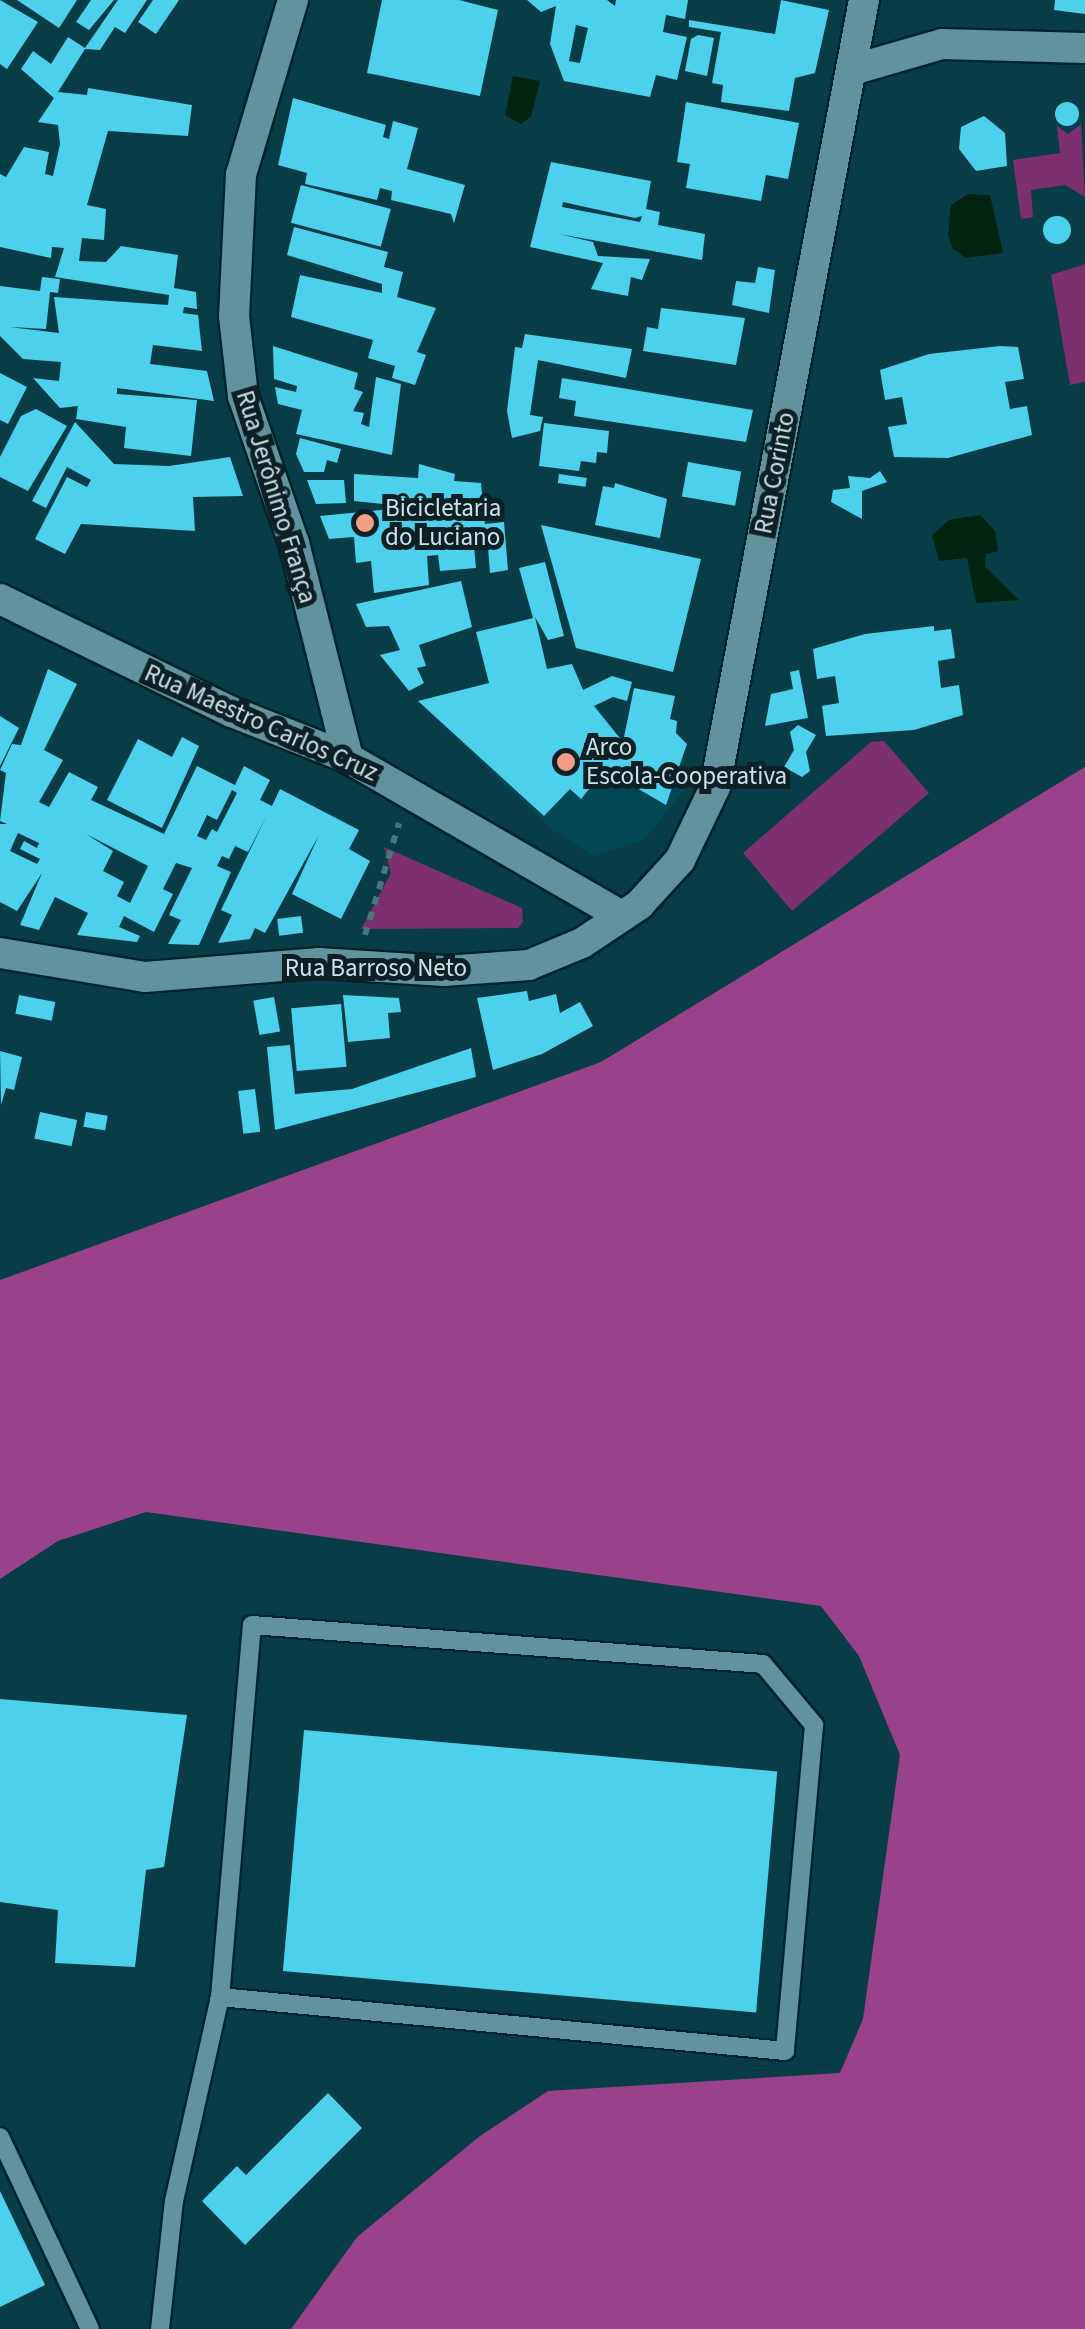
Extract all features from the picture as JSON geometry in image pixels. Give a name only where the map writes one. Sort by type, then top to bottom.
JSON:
[{"type":"street","name":"Rua Jerônimo França","points":[[292,0],[241,174],[234,316],[242,396],[294,543],[348,758]]},
{"type":"street","name":"Rua Corinto","points":[[622,916],[680,860],[715,787],[864,0]]},
{"type":"street","points":[[852,70],[942,44],[1085,48]]},
{"type":"street","name":"Rua Maestro Carlos Cruz","points":[[0,599],[232,712],[348,758],[622,916]]},
{"type":"street","name":"Rua Barroso Neto","points":[[0,954],[145,977],[356,965],[444,971],[529,964],[582,943],[622,916]]},
{"type":"lane","points":[[160,2329],[174,2201],[220,1997],[252,1625],[763,1664],[814,1724],[785,2051],[220,1997]]},
{"type":"lane","points":[[0,2137],[90,2329]]},
{"type":"path","points":[[356,965],[408,793]]},
{"type":"shaded area","points":[[513,76],[540,81],[531,117],[521,124],[505,115]]},
{"type":"shaded area","points":[[1081,124],[1085,197],[1065,185],[1031,190],[1033,217],[1021,219],[1013,160],[1060,153],[1057,126],[1068,134]]},
{"type":"shaded area","points":[[968,194],[990,195],[1003,253],[966,258],[953,249],[948,235],[951,205]]},
{"type":"shaded area","points":[[1085,264],[1085,382],[1070,385],[1051,275]]},
{"type":"shaded area","points":[[980,515],[995,531],[998,551],[986,554],[985,567],[1019,600],[976,603],[967,558],[939,561],[932,535],[949,520]]},
{"type":"shaded area","name":"Arco Escola-Cooperativa","points":[[572,664],[616,737],[687,787],[644,840],[593,856],[550,828],[418,701]]},
{"type":"shaded area","points":[[884,741],[929,793],[792,911],[743,853],[871,742]]},
{"type":"shaded area","points":[[1085,767],[1085,2329],[291,2329],[357,2237],[480,2136],[548,2091],[840,2073],[863,2019],[900,1755],[859,1656],[821,1606],[146,1512],[58,1541],[0,1579],[0,1280],[601,1062]]},
{"type":"shaded area","points":[[384,847],[522,908],[523,922],[518,928],[361,929],[391,873]]},
{"type":"building","points":[[0,0],[38,22],[7,69],[0,64]]},
{"type":"building","points":[[17,0],[77,0],[59,28]]},
{"type":"building","points":[[91,0],[114,0],[89,30],[76,22]]},
{"type":"building","points":[[118,0],[147,0],[125,33],[115,27],[100,50],[85,49],[58,92],[87,95],[88,88],[192,105],[188,136],[108,131],[87,205],[106,209],[104,240],[82,238],[79,261],[106,262],[121,246],[178,255],[174,288],[196,292],[197,309],[184,307],[183,313],[198,315],[202,351],[153,345],[150,364],[207,371],[214,401],[117,388],[117,394],[197,400],[191,456],[124,448],[126,427],[76,419],[78,406],[60,408],[33,378],[59,381],[61,362],[23,359],[0,336],[0,286],[40,291],[42,277],[60,279],[58,293],[50,292],[46,329],[10,327],[59,333],[54,297],[168,305],[169,295],[55,277],[64,248],[52,247],[51,258],[0,247],[0,174],[6,177],[24,147],[49,152],[45,174],[53,176],[60,144],[58,125],[38,122],[54,98],[21,69],[33,51],[51,64],[68,37],[85,48]]},
{"type":"building","points":[[153,0],[179,0],[156,34],[138,22]]},
{"type":"building","points":[[382,0],[459,0],[498,10],[480,96],[367,73]]},
{"type":"building","points":[[527,0],[607,0],[615,6],[616,0],[688,0],[685,19],[666,15],[663,32],[687,37],[677,80],[656,75],[650,97],[564,81],[550,44],[556,6],[541,12]],"holes":[[[576,25],[588,28],[580,63],[569,61]]]},
{"type":"building","points":[[781,0],[829,10],[815,73],[795,78],[789,111],[721,102],[723,85],[712,83],[721,32],[689,27],[689,20],[775,34]]},
{"type":"building","points":[[1055,0],[1085,0],[1085,14],[1054,10]]},
{"type":"building","points":[[698,35],[714,38],[707,76],[685,71],[691,39]]},
{"type":"building","points":[[293,98],[386,125],[383,137],[389,139],[393,121],[418,128],[407,169],[465,185],[454,223],[451,214],[391,200],[392,191],[380,188],[377,200],[305,184],[307,173],[278,165]]},
{"type":"building","points":[[686,102],[799,123],[788,179],[766,175],[761,201],[686,188],[690,164],[677,162]]},
{"type":"building","points":[[1067,102],[1076,105],[1076,123],[1067,126],[1058,123],[1055,114],[1058,105]]},
{"type":"building","points":[[984,116],[1005,133],[1007,166],[976,171],[959,149],[961,127]]},
{"type":"building","points":[[551,162],[651,181],[646,209],[660,212],[658,225],[705,234],[702,260],[559,234],[593,242],[598,256],[650,259],[642,280],[631,277],[628,296],[591,289],[603,263],[530,247]],"holes":[[[563,202],[635,218],[642,216],[640,222],[562,207]]]},
{"type":"building","points":[[301,185],[391,209],[381,247],[291,223]]},
{"type":"building","points":[[1057,216],[1067,220],[1071,230],[1067,240],[1057,244],[1047,240],[1043,230],[1047,220]]},
{"type":"building","points":[[294,227],[388,252],[384,267],[403,272],[397,297],[436,308],[417,352],[426,355],[415,385],[392,378],[395,366],[368,358],[373,340],[291,317],[300,275],[382,293],[382,284],[287,255]]},
{"type":"building","points":[[758,267],[775,270],[769,313],[732,305],[736,281],[755,283]]},
{"type":"building","points":[[661,308],[745,318],[736,365],[643,351],[647,327],[658,329]]},
{"type":"building","points":[[525,334],[632,349],[626,378],[538,360],[530,415],[543,417],[540,431],[512,438],[507,411],[515,347],[522,348]]},
{"type":"building","points":[[273,346],[358,373],[354,389],[363,392],[353,411],[364,413],[361,424],[369,427],[376,377],[401,384],[392,455],[296,434],[302,410],[278,404],[275,387],[296,392],[297,386],[274,379]]},
{"type":"building","points":[[1018,347],[1024,379],[1005,382],[1010,409],[1027,406],[1032,435],[948,458],[894,457],[888,427],[907,424],[902,397],[885,400],[880,370],[929,354]]},
{"type":"building","points":[[0,373],[27,387],[8,424],[0,420]]},
{"type":"building","points":[[562,378],[753,410],[746,442],[574,416],[576,401],[559,398]]},
{"type":"building","points":[[36,409],[67,426],[28,491],[0,477],[0,457],[21,416]]},
{"type":"building","points":[[75,422],[114,464],[169,466],[230,457],[243,496],[193,497],[195,531],[81,524],[65,554],[35,539],[67,477],[87,487],[91,480],[67,467],[46,508],[32,501]]},
{"type":"building","points":[[544,423],[609,431],[607,453],[597,452],[596,463],[581,461],[579,471],[539,466]]},
{"type":"building","points":[[300,438],[341,449],[337,463],[327,460],[324,472],[304,472],[296,454]]},
{"type":"building","points":[[688,462],[741,471],[735,506],[682,496]]},
{"type":"building","points":[[419,464],[455,474],[454,481],[481,483],[485,524],[504,522],[508,570],[490,573],[487,535],[473,536],[476,568],[440,571],[438,555],[427,556],[429,585],[374,593],[371,561],[356,563],[354,537],[329,539],[320,516],[412,507],[354,501],[354,474],[418,478]]},
{"type":"building","points":[[880,471],[887,482],[862,491],[862,519],[831,502],[833,490],[850,488],[848,476],[870,478]]},
{"type":"building","points":[[559,474],[587,478],[585,487],[558,483]]},
{"type":"building","points":[[307,480],[344,480],[346,503],[316,504]]},
{"type":"building","points":[[615,483],[667,499],[660,538],[595,525],[603,486],[614,488]]},
{"type":"building","points":[[541,525],[701,559],[673,672],[576,648]]},
{"type":"building","name":"Arco Escola-Cooperativa","points":[[545,562],[564,636],[548,640],[535,617],[547,669],[572,664],[583,690],[612,676],[632,682],[627,701],[613,697],[594,706],[623,742],[634,688],[675,696],[670,719],[677,721],[676,733],[687,744],[666,805],[592,762],[588,768],[599,777],[581,799],[570,789],[544,816],[418,701],[489,683],[476,632],[533,618],[519,568]]},
{"type":"building","points":[[461,581],[472,627],[419,645],[426,666],[417,668],[424,683],[409,691],[380,655],[400,650],[389,626],[366,627],[356,604]]},
{"type":"building","points":[[934,626],[934,631],[951,629],[955,658],[938,661],[941,688],[959,685],[963,715],[914,730],[826,736],[822,706],[839,703],[835,676],[817,679],[813,649],[865,634]]},
{"type":"building","points":[[48,669],[77,684],[44,750],[63,760],[39,802],[49,807],[69,772],[98,787],[91,800],[164,834],[197,766],[235,785],[244,766],[270,780],[260,800],[272,806],[280,789],[359,830],[349,849],[370,861],[341,919],[292,894],[319,835],[265,933],[255,928],[250,939],[218,943],[232,915],[221,910],[266,817],[248,852],[235,846],[229,859],[222,856],[217,866],[231,872],[199,945],[168,944],[181,920],[169,915],[192,868],[176,863],[163,889],[173,894],[154,932],[124,916],[119,927],[140,936],[137,942],[77,935],[88,913],[55,897],[39,930],[20,925],[42,873],[17,911],[0,902],[0,824],[7,824],[0,821],[6,773],[0,770],[12,744],[21,745]],"holes":[[[232,790],[237,793],[217,832],[212,829],[206,840],[197,836],[207,815],[217,820]],[[18,833],[39,843],[37,848],[24,841],[20,849],[40,859],[37,864],[10,851]],[[86,834],[148,866],[130,903],[117,896],[124,882],[103,871],[113,851]]]},
{"type":"building","points":[[799,670],[808,718],[765,726],[771,694],[793,689],[790,672]]},
{"type":"building","points":[[0,716],[19,728],[0,766]]},
{"type":"building","points":[[798,725],[816,735],[806,752],[810,771],[802,777],[784,767],[794,750],[790,732]]},
{"type":"building","points":[[182,737],[199,746],[162,828],[107,800],[138,739],[172,757]]},
{"type":"building","points":[[301,916],[303,933],[279,936],[277,919]]},
{"type":"building","points":[[527,991],[529,1001],[556,994],[560,1013],[580,1002],[593,1026],[542,1054],[493,1070],[477,998]]},
{"type":"building","points":[[19,995],[55,1002],[52,1021],[15,1014]]},
{"type":"building","points":[[343,995],[399,998],[401,1012],[388,1013],[390,1038],[348,1042]]},
{"type":"building","points":[[274,997],[280,1031],[259,1035],[253,1001]]},
{"type":"building","points":[[341,1004],[346,1067],[297,1071],[291,1008]]},
{"type":"building","points":[[290,1045],[295,1094],[352,1089],[471,1048],[476,1077],[275,1130],[267,1047]]},
{"type":"building","points":[[0,1051],[22,1057],[14,1090],[6,1088],[1,1105]]},
{"type":"building","points":[[255,1089],[260,1132],[243,1134],[238,1091]]},
{"type":"building","points":[[40,1112],[77,1120],[72,1146],[34,1138]]},
{"type":"building","points":[[86,1112],[108,1116],[105,1131],[83,1127]]},
{"type":"building","points":[[0,1699],[187,1715],[164,1867],[146,1870],[135,1967],[55,1963],[58,1910],[0,1902]]},
{"type":"building","points":[[304,1730],[777,1771],[756,2012],[283,1971]]},
{"type":"building","points":[[328,2093],[362,2128],[245,2245],[202,2201],[237,2166],[246,2175]]},
{"type":"building","points":[[0,2191],[45,2285],[0,2307]]},
{"type":"place","name":"Bicicletaria do Luciano","points":[[365,523]]},
{"type":"place","name":"Arco Escola-Cooperativa","points":[[566,762]]}]
